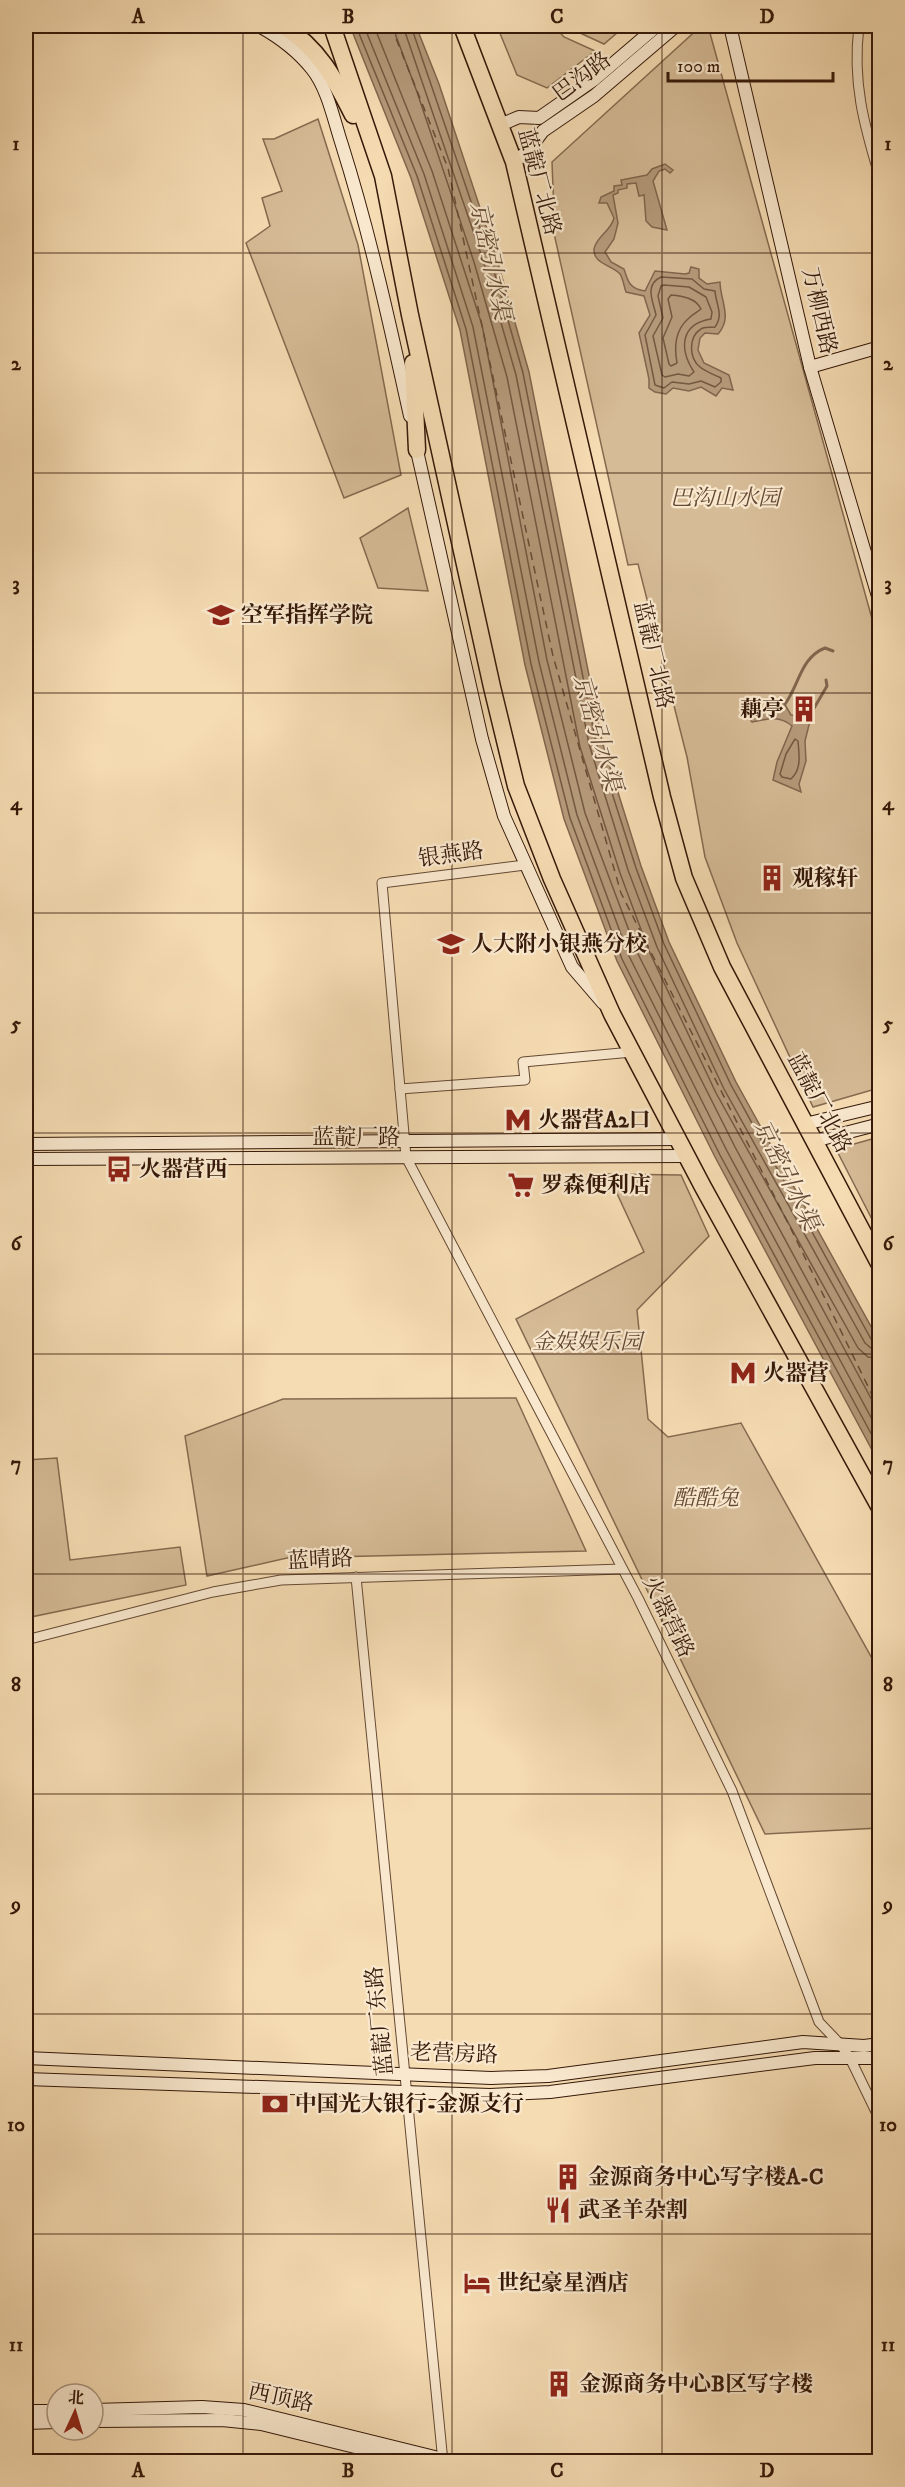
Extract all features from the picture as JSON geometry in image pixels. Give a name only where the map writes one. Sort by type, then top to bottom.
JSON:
[{"type":"highway","points":[[283,26],[302,37],[323,62],[344,97],[382,176]]},
{"type":"highway","points":[[332,26],[382,176],[410,315],[516,786],[552,879],[612,1014],[879,1508]]},
{"type":"highway","name":"蓝靛厂北路","points":[[462,26],[514,162],[662,797],[684,878],[722,968],[879,1265]]},
{"type":"highway","points":[[410,315],[417,450]]},
{"type":"street","points":[[259,26],[282,39],[313,70],[329,102],[360,201],[482,739],[504,816],[572,967],[612,1014]]},
{"type":"street","name":"巴沟路","points":[[500,125],[519,117],[539,118],[595,79],[657,26]]},
{"type":"street","name":"巴沟路","points":[[514,162],[528,151],[543,131],[594,96],[676,26]]},
{"type":"street","name":"万柳西路","points":[[730,26],[810,367],[879,603]]},
{"type":"street","points":[[859,26],[857,80],[862,121],[879,178]]},
{"type":"street","points":[[810,367],[879,347]]},
{"type":"street","name":"银燕路","points":[[382,883],[525,865]]},
{"type":"street","name":"火器营路","points":[[382,883],[406,1157],[622,1569],[732,1791],[819,2022],[850,2058],[879,2120]]},
{"type":"street","points":[[400,1089],[525,1080],[523,1062],[632,1052]]},
{"type":"street","points":[[805,1124],[879,1106]]},
{"type":"street","points":[[814,1141],[879,1124]]},
{"type":"street","name":"蓝靛厂路","points":[[26,1144],[678,1139]]},
{"type":"street","name":"蓝靛厂路","points":[[26,1159],[687,1156]]},
{"type":"street","name":"蓝晴路","points":[[26,1640],[213,1592],[281,1580],[622,1569]]},
{"type":"street","name":"蓝靛厂东路","points":[[356,1577],[404,2074],[447,2460]]},
{"type":"street","name":"老营房路","points":[[26,2058],[491,2078],[548,2076],[803,2042],[864,2046],[879,2044]]},
{"type":"street","name":"老营房路","points":[[26,2079],[490,2095],[550,2092],[815,2058],[879,2058]]},
{"type":"street","name":"西顶路","points":[[105,2410],[202,2408],[244,2410],[447,2460]]},
{"type":"street","points":[[26,2411],[45,2411]]},
{"type":"street","name":"西顶路","points":[[105,2421],[222,2420],[261,2424],[416,2462]]},
{"type":"street","points":[[26,2423],[45,2422]]},
{"type":"green space","points":[[497,26],[554,26],[564,37],[595,51],[547,88],[517,75]]},
{"type":"green space","points":[[570,26],[625,26],[604,44]]},
{"type":"green space","name":"巴沟山水园","points":[[701,26],[708,26],[879,644],[879,1088],[813,1107],[737,943],[705,857],[687,757],[638,564],[628,565],[555,238],[552,162]]},
{"type":"green space","points":[[318,119],[358,245],[401,475],[344,498],[246,243],[270,226],[262,198],[282,191],[263,139],[274,139]]},
{"type":"green space","points":[[408,508],[428,591],[378,588],[360,538]]},
{"type":"green space","points":[[880,1137],[879,1233],[836,1149]]},
{"type":"green space","points":[[608,1174],[681,1175],[709,1236],[637,1310],[648,1419],[668,1437],[741,1423],[879,1671],[879,1828],[765,1834],[516,1319],[644,1252]]},
{"type":"green space","points":[[516,1398],[586,1551],[287,1558],[207,1576],[185,1436],[283,1399]]},
{"type":"green space","points":[[57,1458],[70,1560],[180,1547],[186,1585],[26,1618],[26,1460]]},
{"type":"water","name":"京密引水渠","points":[[350,26],[416,26],[439,84],[496,256],[529,372],[602,741],[641,866],[669,942],[736,1082],[879,1341],[879,1463],[715,1157],[617,961],[564,819],[525,665],[460,330],[411,178]]},
{"type":"water","points":[[665,164],[673,170],[670,173],[665,169],[659,171],[653,181],[667,230],[652,227],[646,221],[644,195],[639,196],[636,183],[627,184],[627,188],[618,190],[618,193],[613,195],[618,223],[614,239],[605,252],[611,262],[624,269],[630,284],[636,289],[645,291],[655,271],[685,274],[689,273],[691,267],[699,269],[699,278],[707,284],[720,282],[725,322],[718,334],[705,333],[700,338],[698,350],[704,363],[729,375],[733,390],[722,388],[716,396],[701,387],[689,391],[673,388],[666,394],[649,388],[639,333],[650,315],[644,296],[626,292],[620,274],[600,261],[595,254],[595,245],[610,227],[614,218],[607,203],[599,203],[601,197],[614,191],[614,186],[622,185],[621,180],[647,175],[652,169]]},
{"type":"water","points":[[784,703],[791,715],[811,717],[805,741],[806,761],[799,784],[801,792],[773,780],[777,762],[792,726],[778,719],[752,722],[748,715],[749,710],[753,712],[752,706],[755,704],[763,708]]},
{"type":"waterway","points":[[785,704],[801,672],[811,658],[825,648],[833,651]]},
{"type":"waterway","points":[[810,715],[827,686],[826,680]]},
{"type":"ferry route","points":[[391,26],[448,168],[553,656],[621,893],[880,1411]]},
{"type":"place","name":"空军指挥学院","points":[[221,615]]},
{"type":"place","name":"藕亭","points":[[804,709]]},
{"type":"place","name":"观稼轩","points":[[772,878]]},
{"type":"place","name":"人大附小银燕分校","points":[[451,944]]},
{"type":"place","name":"火器营A2口","points":[[518,1120]]},
{"type":"place","name":"火器营西","points":[[119,1169]]},
{"type":"place","name":"罗森便利店","points":[[521,1185]]},
{"type":"place","name":"火器营","points":[[743,1373]]},
{"type":"place","name":"中国光大银行-金源支行","points":[[275,2104]]},
{"type":"place","name":"金源商务中心写字楼A-C","points":[[568,2177]]},
{"type":"place","name":"武圣羊杂割","points":[[558,2210]]},
{"type":"place","name":"世纪豪星酒店","points":[[477,2283]]},
{"type":"place","name":"金源商务中心B区写字楼","points":[[559,2384]]},
{"type":"park label","name":"金娱娱乐园","points":[[587,1342]]},
{"type":"park label","name":"酷酷兔","points":[[706,1498]]}]
